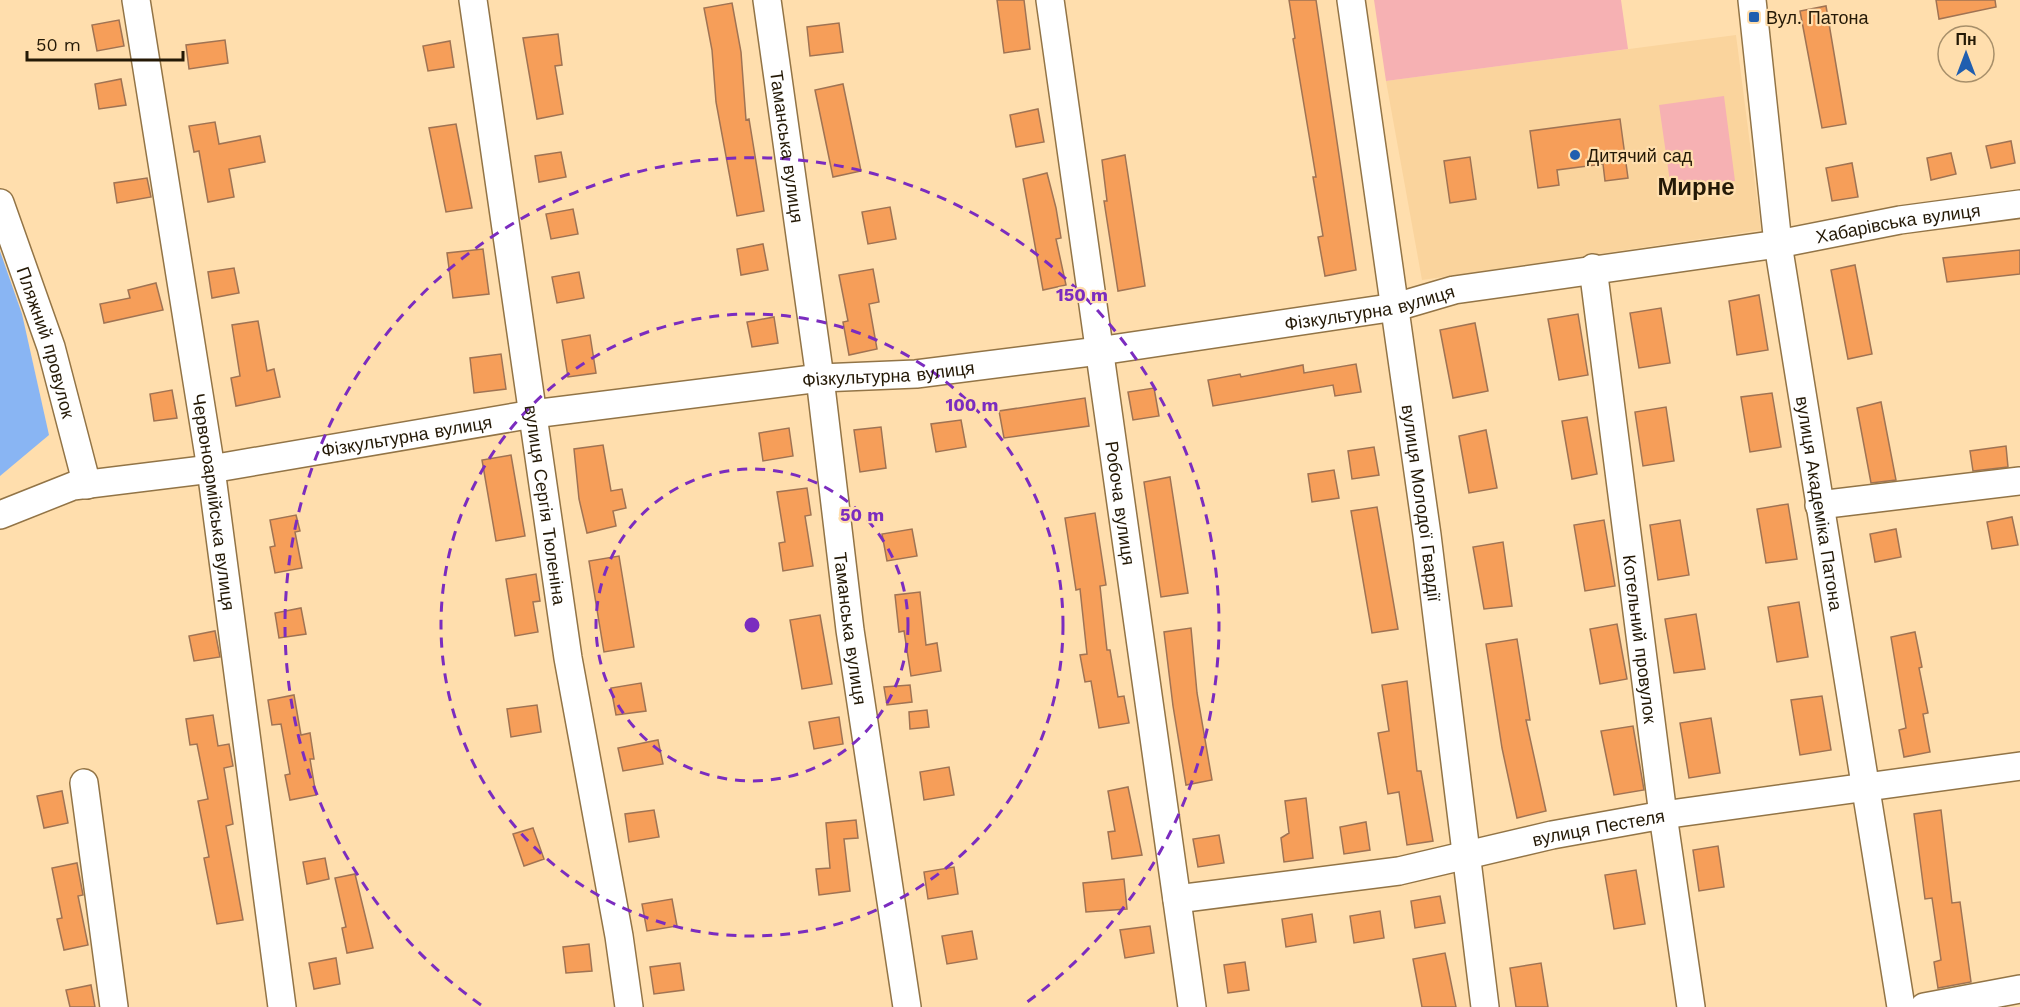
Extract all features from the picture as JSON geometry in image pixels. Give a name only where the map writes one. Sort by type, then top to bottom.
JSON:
[{"type":"street","name":"Червоноармійська вулиця","points":[[136,0],[211,469],[282,1007]]},
{"type":"street","name":"вулиця Сергія Тюленіна","points":[[472,0],[568,658],[619,936],[629,1007]]},
{"type":"street","name":"Таманська вулиця","points":[[767,0],[820,378],[850,630],[907,1007]]},
{"type":"street","name":"Робоча вулиця","points":[[1050,0],[1191,1007]]},
{"type":"street","name":"вулиця Молодої Гвардії","points":[[1351,0],[1429,547],[1485,1007]]},
{"type":"street","name":"вулиця Академіка Патона","points":[[1752,0],[1778,244],[1901,1007]]},
{"type":"street","name":"Пляжний провулок","points":[[0,203],[51,347],[87,485]]},
{"type":"street","name":"Хабарівська вулиця","points":[[1778,244],[1900,220],[2020,204]]},
{"type":"street","name":"Фізкультурна вулиця","points":[[0,515],[73,486],[211,469],[533,414],[820,378],[916,374],[1099,351],[1396,307],[1454,290],[1593,268],[1778,244]]},
{"type":"street","name":"Котельний провулок","points":[[1593,268],[1663,815],[1691,1007]]},
{"type":"street","points":[[1819,505],[2020,481]]},
{"type":"street","name":"вулиця Пестеля","points":[[1177,898],[1399,871],[1552,835],[1663,815],[2020,766]]},
{"type":"street","points":[[84,783],[114,1007]]},
{"type":"street","points":[[1924,1007],[2020,989]]},
{"type":"shaded area","points":[[1374,0],[1621,0],[1628,49],[1386,81]]},
{"type":"shaded area","name":"Дитячий сад","points":[[1736,35],[1761,230],[1422,280],[1386,81]]},
{"type":"shaded area","points":[[1724,96],[1735,181],[1671,189],[1659,105]]},
{"type":"water","points":[[0,251],[22,314],[49,435],[0,476]]},
{"type":"building","points":[[997,0],[1024,0],[1030,49],[1004,53]]},
{"type":"building","points":[[1289,0],[1316,0],[1356,270],[1325,276],[1318,237],[1323,236],[1313,177],[1316,177],[1293,39],[1295,38]]},
{"type":"building","points":[[1936,0],[1995,0],[1996,7],[1939,19]]},
{"type":"building","points":[[732,3],[741,52],[746,120],[749,119],[764,211],[737,216],[716,102],[712,50],[704,8]]},
{"type":"building","points":[[1826,6],[1846,124],[1822,128],[1800,11]]},
{"type":"building","points":[[119,20],[124,46],[97,51],[92,25]]},
{"type":"building","points":[[839,23],[843,52],[810,56],[807,27]]},
{"type":"building","points":[[558,34],[562,65],[555,66],[563,114],[537,119],[523,38]]},
{"type":"building","points":[[225,40],[228,63],[189,69],[186,45]]},
{"type":"building","points":[[450,41],[454,67],[428,71],[423,46]]},
{"type":"building","points":[[121,79],[126,105],[99,109],[95,84]]},
{"type":"building","points":[[843,84],[861,171],[833,177],[815,90]]},
{"type":"building","points":[[1038,109],[1044,142],[1016,147],[1010,115]]},
{"type":"building","points":[[1620,119],[1628,178],[1605,181],[1603,164],[1557,170],[1559,185],[1538,188],[1530,131]]},
{"type":"building","points":[[215,122],[219,144],[260,136],[265,162],[229,169],[234,197],[208,202],[199,151],[194,152],[189,126]]},
{"type":"building","points":[[456,124],[472,208],[446,212],[429,128]]},
{"type":"building","points":[[2011,141],[2015,163],[1991,168],[1986,146]]},
{"type":"building","points":[[561,152],[566,177],[539,182],[535,156]]},
{"type":"building","points":[[1951,153],[1956,174],[1931,180],[1927,158]]},
{"type":"building","points":[[1125,155],[1145,286],[1118,291],[1104,201],[1107,201],[1102,160]]},
{"type":"building","points":[[1470,157],[1476,199],[1450,203],[1444,161]]},
{"type":"building","points":[[1852,163],[1858,197],[1832,201],[1826,168]]},
{"type":"building","points":[[1047,173],[1056,208],[1061,238],[1056,239],[1066,285],[1043,290],[1023,179]]},
{"type":"building","points":[[147,178],[151,197],[117,203],[114,183]]},
{"type":"building","points":[[890,207],[896,239],[868,244],[862,212]]},
{"type":"building","points":[[573,209],[578,234],[551,239],[546,214]]},
{"type":"building","points":[[763,244],[768,270],[741,275],[737,249]]},
{"type":"building","points":[[483,249],[489,294],[453,298],[447,253]]},
{"type":"building","points":[[2020,250],[2020,274],[1947,282],[1943,258]]},
{"type":"building","points":[[1855,265],[1872,354],[1848,359],[1831,270]]},
{"type":"building","points":[[234,268],[239,293],[212,298],[208,272]]},
{"type":"building","points":[[873,269],[879,302],[869,304],[877,349],[849,355],[843,322],[848,321],[839,275]]},
{"type":"building","points":[[579,272],[584,298],[557,303],[552,277]]},
{"type":"building","points":[[156,283],[163,310],[104,323],[100,304],[130,298],[128,290]]},
{"type":"building","points":[[1759,295],[1768,350],[1737,355],[1729,301]]},
{"type":"building","points":[[1661,308],[1670,363],[1639,368],[1630,313]]},
{"type":"building","points":[[1578,314],[1588,375],[1559,380],[1548,319]]},
{"type":"building","points":[[774,317],[778,343],[752,347],[747,322]]},
{"type":"building","points":[[258,321],[267,371],[274,369],[280,397],[236,406],[231,378],[240,376],[232,325]]},
{"type":"building","points":[[1475,323],[1488,391],[1453,398],[1440,330]]},
{"type":"building","points":[[590,335],[596,373],[568,377],[562,340]]},
{"type":"building","points":[[501,354],[506,389],[474,393],[470,358]]},
{"type":"building","points":[[1356,364],[1361,392],[1335,396],[1333,385],[1213,406],[1208,380],[1240,374],[1241,377],[1303,365],[1304,373]]},
{"type":"building","points":[[1154,388],[1159,416],[1133,420],[1128,392]]},
{"type":"building","points":[[172,390],[177,418],[154,421],[150,394]]},
{"type":"building","points":[[1772,393],[1781,447],[1750,452],[1741,397]]},
{"type":"building","points":[[1085,398],[1089,426],[1004,438],[999,411]]},
{"type":"building","points":[[1881,402],[1896,480],[1871,483],[1857,408]]},
{"type":"building","points":[[1666,407],[1674,461],[1643,466],[1635,412]]},
{"type":"building","points":[[1587,417],[1597,474],[1572,479],[1562,421]]},
{"type":"building","points":[[961,420],[966,447],[936,452],[931,424]]},
{"type":"building","points":[[881,427],[886,468],[860,472],[854,430]]},
{"type":"building","points":[[789,428],[793,456],[763,461],[759,433]]},
{"type":"building","points":[[1486,430],[1497,488],[1469,493],[1459,436]]},
{"type":"building","points":[[603,445],[611,491],[622,489],[626,508],[613,511],[616,526],[587,533],[579,499],[574,449]]},
{"type":"building","points":[[2006,446],[2008,467],[1973,471],[1970,451]]},
{"type":"building","points":[[1374,447],[1379,475],[1352,479],[1348,451]]},
{"type":"building","points":[[511,455],[525,536],[496,541],[482,460]]},
{"type":"building","points":[[1334,470],[1339,498],[1312,502],[1308,474]]},
{"type":"building","points":[[1170,477],[1188,593],[1161,597],[1144,482]]},
{"type":"building","points":[[807,488],[811,515],[805,516],[813,566],[783,571],[779,543],[785,542],[777,492]]},
{"type":"building","points":[[1788,504],[1797,559],[1766,563],[1757,509]]},
{"type":"building","points":[[1377,507],[1398,629],[1372,633],[1351,511]]},
{"type":"building","points":[[1095,513],[1106,585],[1100,586],[1107,650],[1110,650],[1118,697],[1124,696],[1129,723],[1099,728],[1091,681],[1085,682],[1080,655],[1087,654],[1080,589],[1076,590],[1065,518]]},
{"type":"building","points":[[296,515],[300,531],[295,532],[302,568],[275,573],[270,547],[275,546],[270,520]]},
{"type":"building","points":[[2012,517],[2018,545],[1992,549],[1987,522]]},
{"type":"building","points":[[1604,520],[1615,586],[1585,591],[1574,525]]},
{"type":"building","points":[[1680,520],[1689,575],[1658,580],[1650,525]]},
{"type":"building","points":[[912,529],[917,556],[887,561],[882,534]]},
{"type":"building","points":[[1896,529],[1901,557],[1875,562],[1870,534]]},
{"type":"building","points":[[1503,542],[1512,606],[1484,609],[1473,547]]},
{"type":"building","points":[[619,556],[634,647],[604,652],[589,561]]},
{"type":"building","points":[[536,574],[540,601],[533,602],[538,632],[515,636],[506,579]]},
{"type":"building","points":[[920,592],[926,645],[937,643],[941,671],[911,676],[904,631],[899,632],[895,595]]},
{"type":"building","points":[[1799,602],[1808,657],[1777,662],[1768,607]]},
{"type":"building","points":[[301,608],[306,634],[279,638],[275,613]]},
{"type":"building","points":[[1696,614],[1705,669],[1674,673],[1665,619]]},
{"type":"building","points":[[820,615],[832,684],[802,689],[790,620]]},
{"type":"building","points":[[1617,624],[1627,679],[1600,684],[1590,629]]},
{"type":"building","points":[[1191,628],[1197,693],[1212,780],[1186,785],[1164,632]]},
{"type":"building","points":[[215,631],[220,657],[194,661],[189,636]]},
{"type":"building","points":[[1915,632],[1928,713],[1923,714],[1930,752],[1904,757],[1899,730],[1906,728],[1891,637]]},
{"type":"building","points":[[1517,639],[1530,720],[1526,720],[1546,811],[1517,818],[1502,748],[1486,644]]},
{"type":"building","points":[[1407,681],[1417,771],[1421,771],[1433,841],[1407,845],[1399,792],[1388,794],[1378,733],[1389,731],[1382,685]]},
{"type":"building","points":[[641,683],[646,711],[616,715],[611,688]]},
{"type":"building","points":[[910,685],[912,702],[887,705],[884,687]]},
{"type":"building","points":[[294,695],[301,735],[310,733],[314,759],[310,759],[316,795],[290,800],[285,775],[290,774],[281,724],[272,725],[268,700]]},
{"type":"building","points":[[1822,696],[1831,750],[1800,755],[1791,700]]},
{"type":"building","points":[[537,705],[541,732],[511,737],[507,709]]},
{"type":"building","points":[[927,710],[929,727],[910,729],[909,712]]},
{"type":"building","points":[[213,715],[218,746],[229,744],[233,766],[224,768],[233,824],[226,826],[243,920],[217,924],[204,858],[209,857],[198,801],[208,799],[197,744],[190,745],[186,719]]},
{"type":"building","points":[[839,717],[843,744],[814,749],[809,722]]},
{"type":"building","points":[[1711,718],[1720,773],[1689,778],[1680,723]]},
{"type":"building","points":[[1633,726],[1644,790],[1614,795],[1601,731]]},
{"type":"building","points":[[658,740],[663,764],[623,771],[618,748]]},
{"type":"building","points":[[949,767],[954,795],[924,800],[920,772]]},
{"type":"building","points":[[1128,787],[1142,855],[1112,859],[1108,832],[1115,831],[1108,791]]},
{"type":"building","points":[[62,791],[68,823],[44,828],[37,796]]},
{"type":"building","points":[[1306,798],[1313,858],[1284,862],[1281,838],[1289,833],[1285,801]]},
{"type":"building","points":[[654,810],[659,837],[629,842],[625,814]]},
{"type":"building","points":[[1941,810],[1952,903],[1960,902],[1971,982],[1938,988],[1934,962],[1941,960],[1932,898],[1925,899],[1914,814]]},
{"type":"building","points":[[856,820],[858,838],[844,839],[850,891],[819,895],[816,869],[830,868],[826,823]]},
{"type":"building","points":[[1366,822],[1370,850],[1344,854],[1340,827]]},
{"type":"building","points":[[533,828],[544,859],[524,866],[513,834]]},
{"type":"building","points":[[1219,835],[1224,863],[1198,867],[1193,839]]},
{"type":"building","points":[[1718,846],[1724,887],[1699,891],[1693,850]]},
{"type":"building","points":[[325,858],[329,879],[307,884],[303,862]]},
{"type":"building","points":[[77,863],[83,895],[78,896],[88,945],[64,950],[57,919],[62,918],[52,868]]},
{"type":"building","points":[[954,867],[958,894],[928,899],[924,872]]},
{"type":"building","points":[[1636,870],[1645,924],[1614,929],[1605,875]]},
{"type":"building","points":[[355,874],[373,948],[347,953],[342,928],[346,927],[335,878]]},
{"type":"building","points":[[1124,879],[1127,909],[1086,912],[1083,883]]},
{"type":"building","points":[[1440,896],[1445,923],[1415,928],[1411,901]]},
{"type":"building","points":[[672,899],[677,926],[647,931],[642,904]]},
{"type":"building","points":[[1380,911],[1384,938],[1354,943],[1350,916]]},
{"type":"building","points":[[1312,914],[1316,942],[1286,947],[1282,919]]},
{"type":"building","points":[[1150,926],[1154,953],[1125,958],[1120,930]]},
{"type":"building","points":[[972,931],[977,959],[947,964],[942,936]]},
{"type":"building","points":[[589,944],[592,971],[566,973],[563,947]]},
{"type":"building","points":[[1445,953],[1456,1007],[1422,1007],[1413,959]]},
{"type":"building","points":[[336,958],[340,984],[314,989],[309,963]]},
{"type":"building","points":[[1245,962],[1249,990],[1228,993],[1224,965]]},
{"type":"building","points":[[680,963],[684,990],[654,994],[650,967]]},
{"type":"building","points":[[1541,963],[1548,1007],[1516,1007],[1510,968]]},
{"type":"building","points":[[91,985],[95,1007],[70,1007],[66,990]]},
{"type":"place","name":"Вул. Патона","points":[[1754,17]]},
{"type":"place","name":"Дитячий сад","points":[[1575,155]]},
{"type":"district","name":"Мирне","points":[[1696,187]]}]
